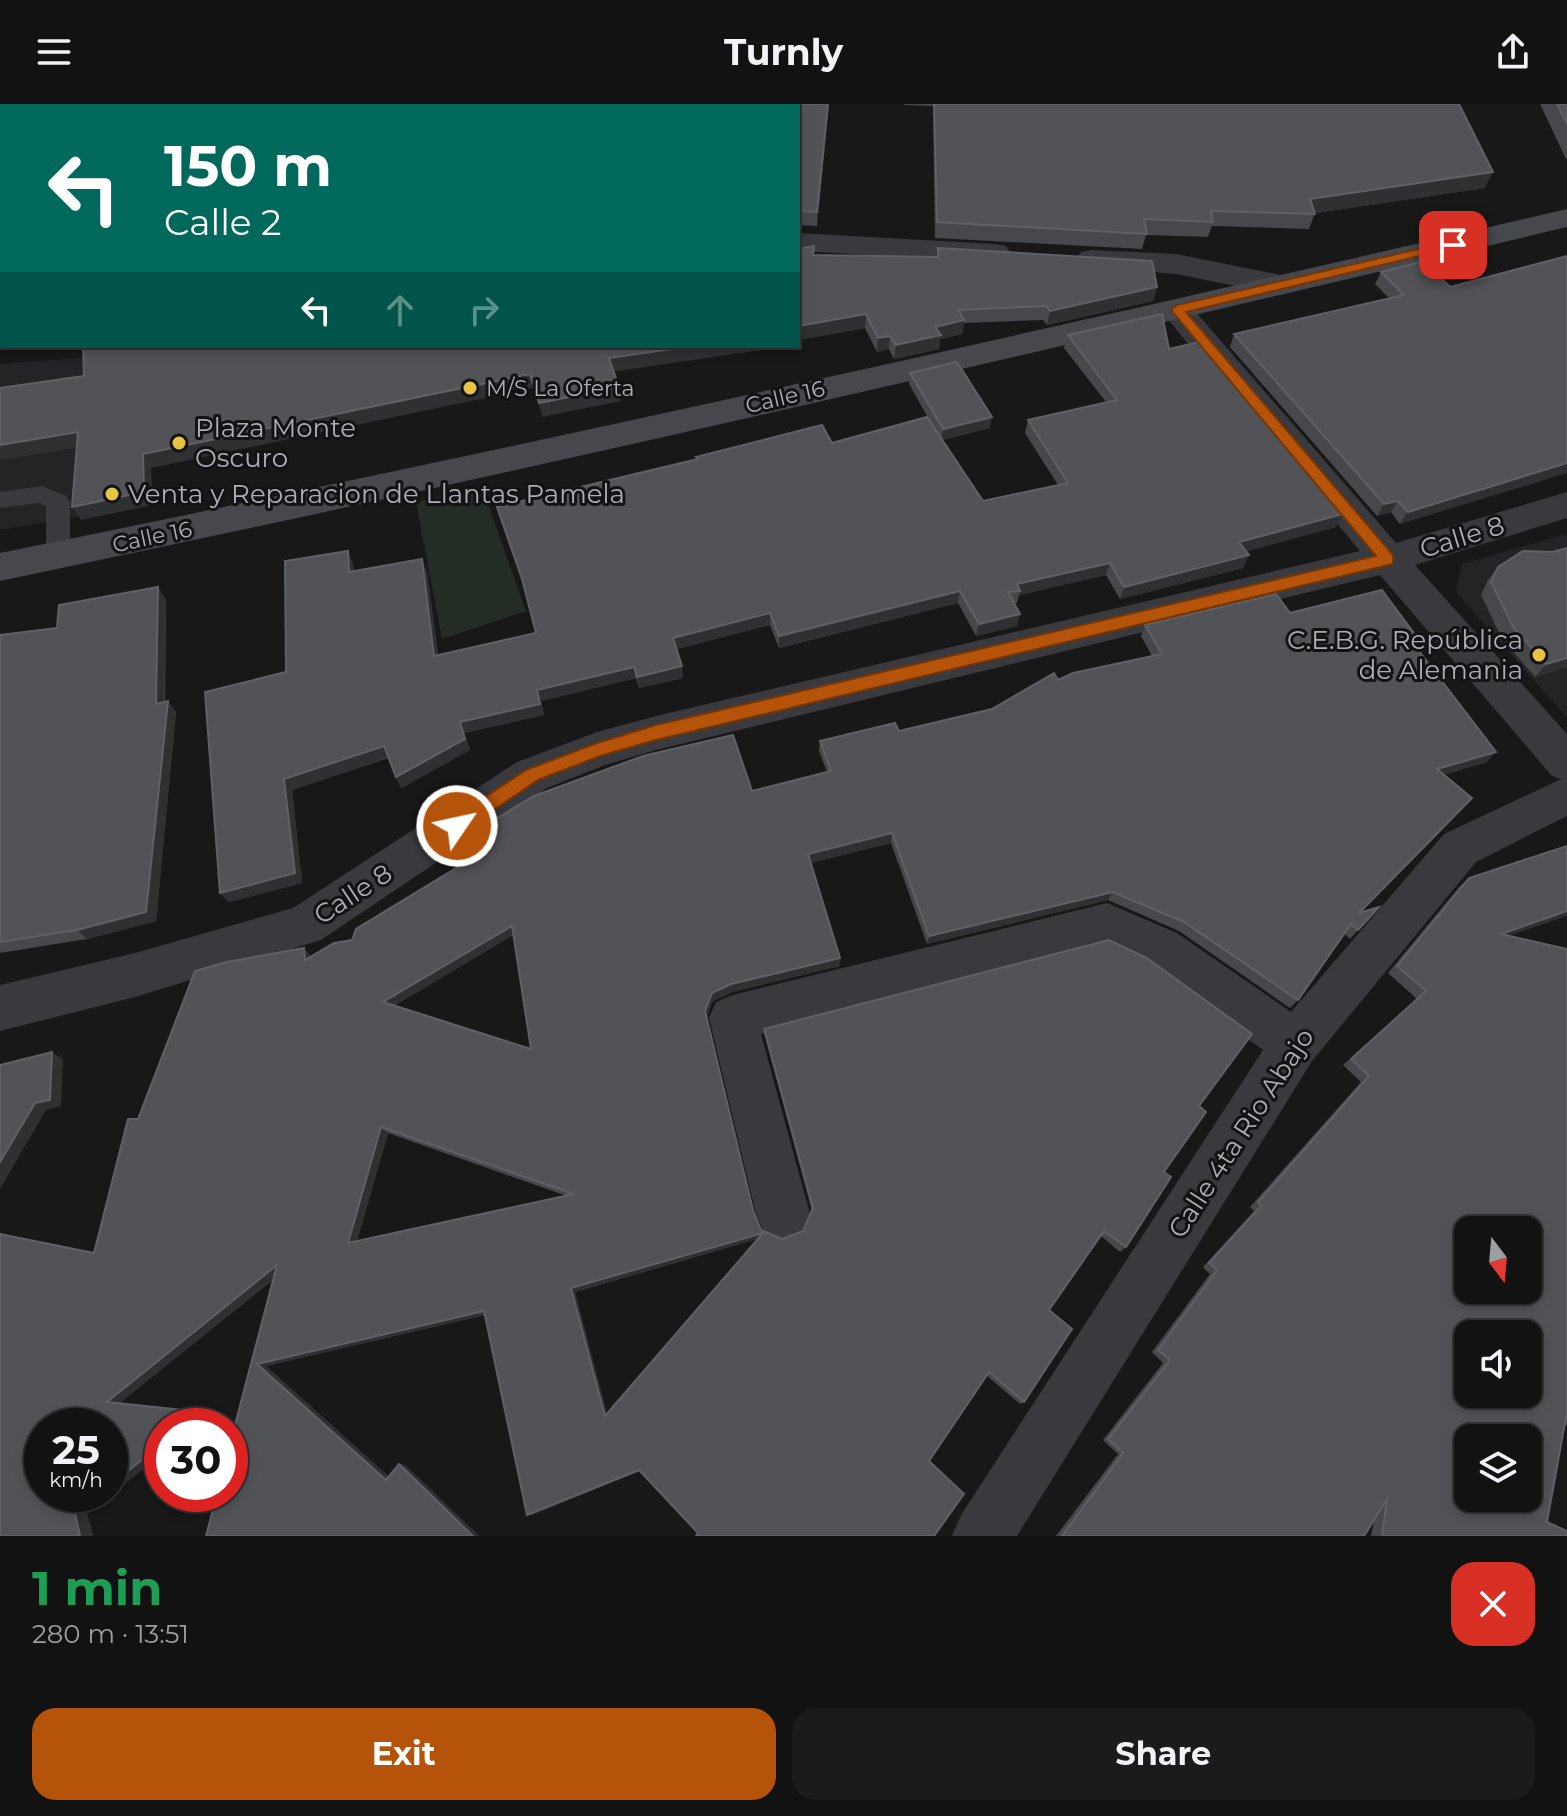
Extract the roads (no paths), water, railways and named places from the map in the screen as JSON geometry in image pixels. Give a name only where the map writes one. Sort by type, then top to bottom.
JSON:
[{"type":"main road","name":"Calle 16","points":[[0,567],[58,557],[1177,310],[1567,218]]},
{"type":"street","points":[[800,242],[1022,255]]},
{"type":"street","points":[[1068,257],[1176,264],[1281,285]]},
{"type":"street","points":[[1177,310],[1388,559],[1567,763]]},
{"type":"street","name":"Calle 8","points":[[0,1008],[135,975],[305,925],[532,775],[597,750],[672,729],[1388,559],[1567,505]]},
{"type":"street","name":"Calle 4ta Rio Abajo","points":[[982,1536],[1295,1044],[1460,848],[1567,795]]},
{"type":"street","points":[[783,1214],[733,1018],[1107,924],[1160,948],[1295,1044]]},
{"type":"lane","points":[[0,500],[42,494],[58,502],[58,557]]},
{"type":"place","name":"M/S La Oferta","points":[[470,388]]},
{"type":"place","name":"Plaza Monte Oscuro","points":[[179,443]]},
{"type":"place","name":"Venta y Reparacion de Llantas Pamela","points":[[112,494]]},
{"type":"place","name":"C.E.B.G. República de Alemania","points":[[1539,655]]}]
